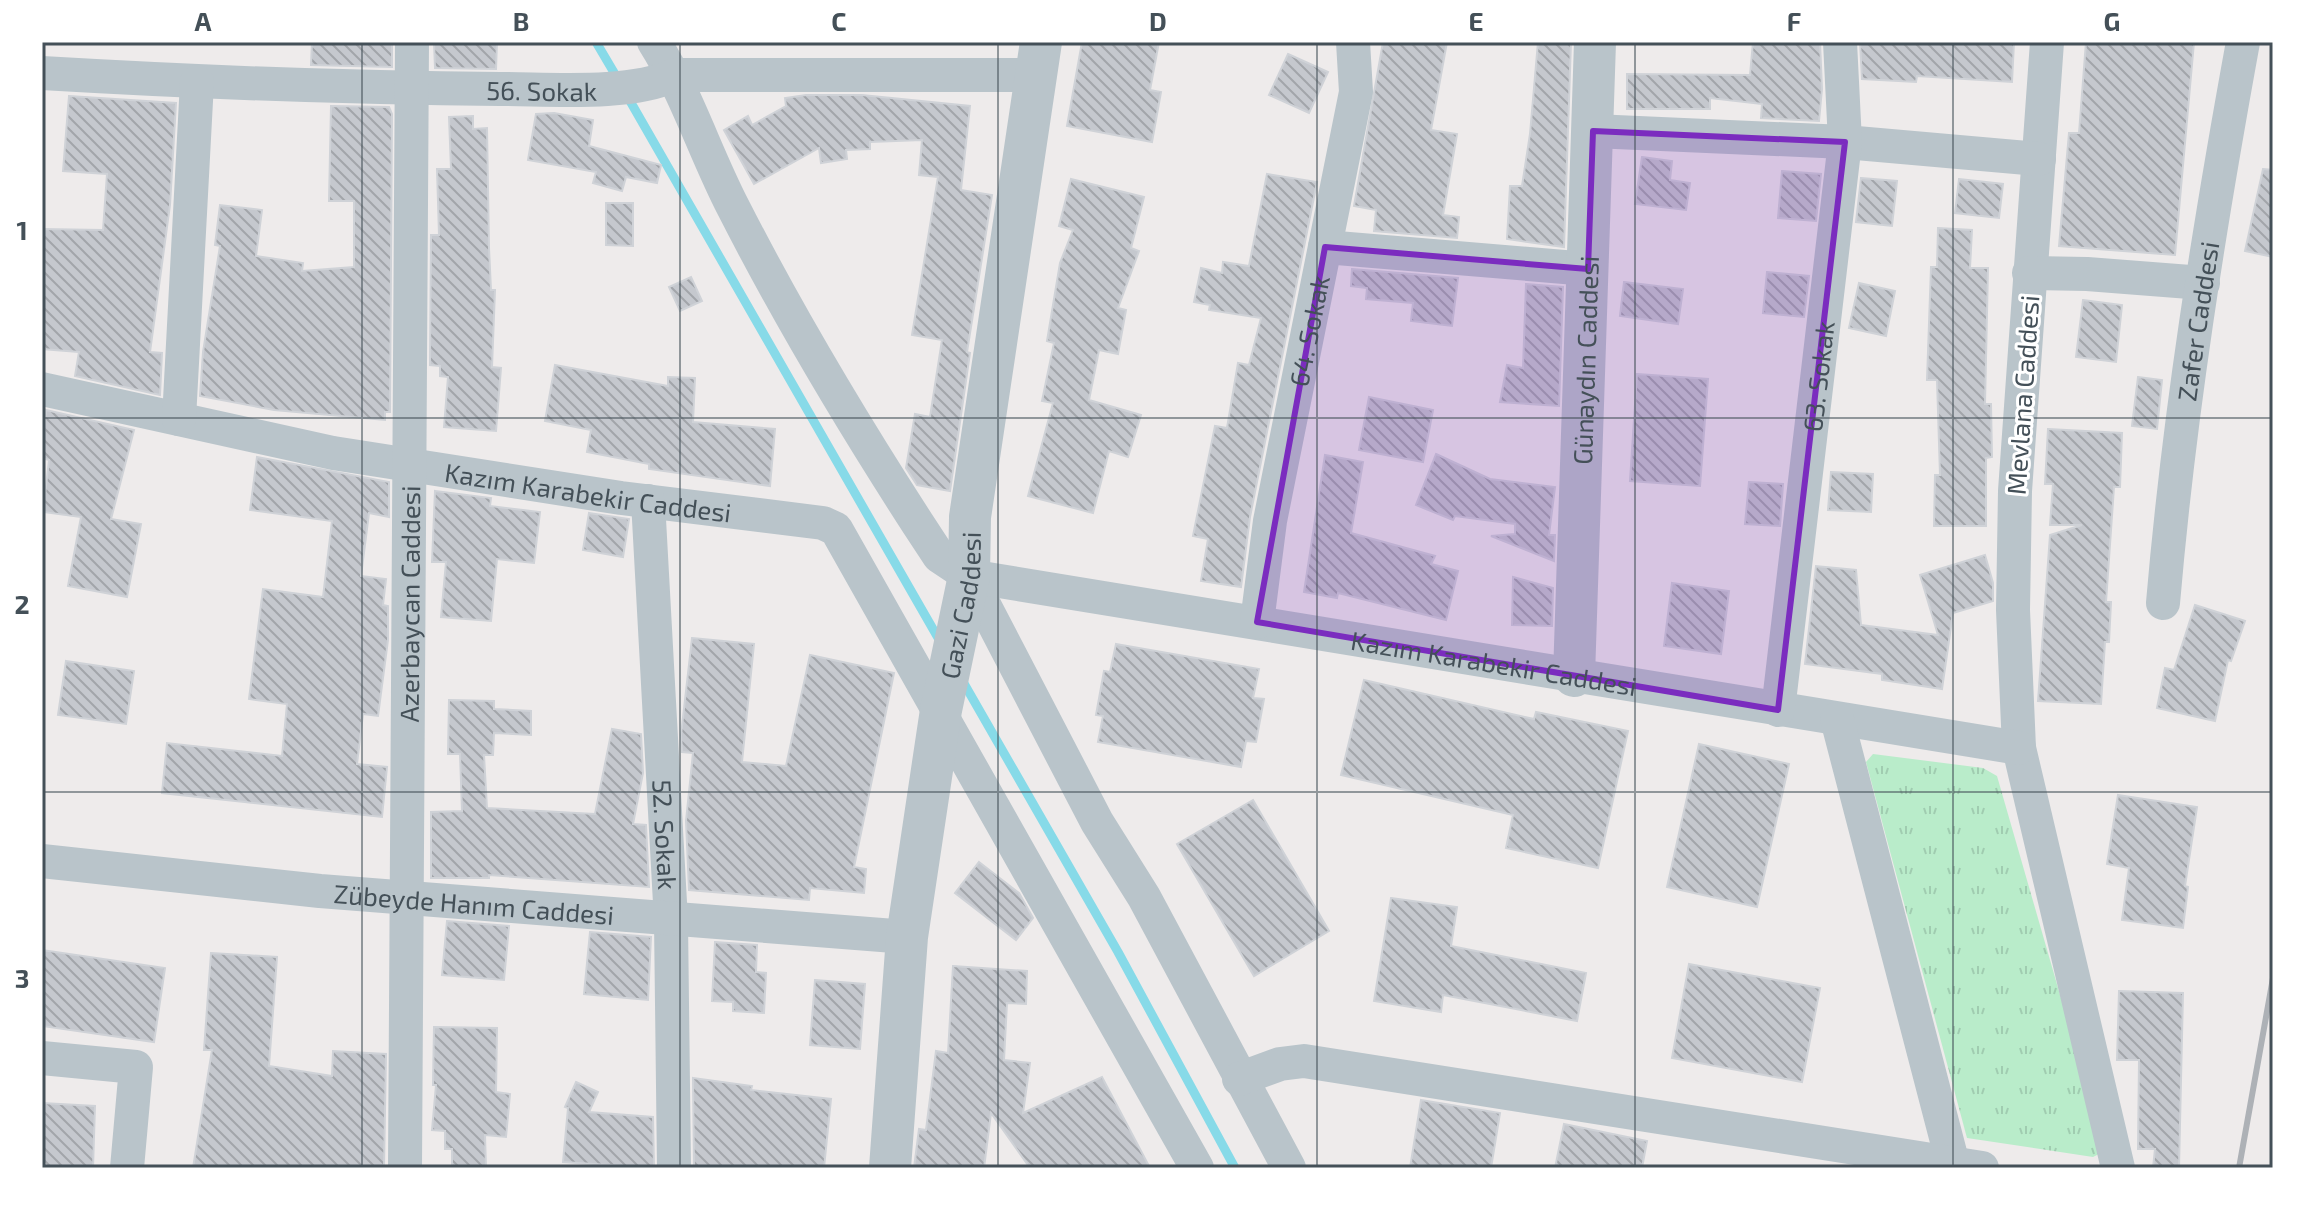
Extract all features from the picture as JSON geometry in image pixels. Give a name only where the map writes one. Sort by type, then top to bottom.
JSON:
[{"type":"street","name":"Azerbaycan Caddesi","points":[[405,1168],[412,42]]},
{"type":"street","points":[[654,42],[664,80],[739,220],[882,468],[939,556],[969,576],[1097,822],[1144,897],[1289,1168]]},
{"type":"street","name":"64. Sokak","points":[[1257,622],[1270,521],[1356,92],[1353,42]]},
{"type":"street","name":"Günaydın Caddesi","points":[[1574,676],[1595,42]]},
{"type":"street","name":"63. Sokak","points":[[1778,710],[1845,142],[1840,42]]},
{"type":"street","name":"Mevlana Caddesi","points":[[2047,42],[2015,506],[2013,610],[2019,748],[2118,1168]]},
{"type":"street","name":"Zafer Caddesi","points":[[2163,603],[2173,487],[2243,42]]},
{"type":"street","name":"56. Sokak","points":[[42,73],[197,82],[411,88],[592,88],[664,80],[1040,59]]},
{"type":"street","name":"Gazi Caddesi","points":[[890,1168],[907,937],[941,710],[962,624],[969,576],[970,517],[1040,59]]},
{"type":"street","points":[[179,419],[197,82]]},
{"type":"street","points":[[1593,131],[1845,142],[2039,159]]},
{"type":"street","points":[[1325,247],[1588,269]]},
{"type":"street","points":[[2029,273],[2203,283]]},
{"type":"street","name":"Kazım Karabekir Caddesi","points":[[42,389],[333,453],[648,501],[823,523],[836,529],[941,710]]},
{"type":"street","name":"52. Sokak","points":[[648,501],[671,921],[674,1168]]},
{"type":"street","name":"Kazım Karabekir Caddesi","points":[[969,576],[2019,748]]},
{"type":"street","points":[[941,710],[1197,1168]]},
{"type":"street","points":[[1239,1079],[1280,1064],[1304,1061],[1963,1166],[1837,719]]},
{"type":"street","name":"Zübeyde Hanım Caddesi","points":[[42,861],[405,898],[907,937]]},
{"type":"street","points":[[42,1058],[136,1067],[127,1168]]},
{"type":"highlighted area","points":[[1593,131],[1845,142],[1778,710],[1257,622],[1325,247],[1588,269]]},
{"type":"green space","points":[[1873,754],[1983,768],[1997,776],[2105,1151],[2093,1157],[1967,1138],[1866,762]]},
{"type":"building","points":[[312,42],[392,42],[392,67],[311,65]]},
{"type":"building","points":[[434,42],[497,42],[496,69],[435,68]]},
{"type":"building","points":[[1082,42],[1159,42],[1150,90],[1161,92],[1152,142],[1067,126]]},
{"type":"building","points":[[1383,42],[1447,42],[1431,130],[1457,134],[1443,215],[1459,217],[1457,238],[1374,231],[1376,210],[1354,206]]},
{"type":"building","points":[[1538,42],[1571,42],[1564,247],[1507,239],[1510,186],[1522,186]]},
{"type":"building","points":[[1753,42],[1820,42],[1822,89],[1819,121],[1761,118],[1762,104],[1710,98],[1710,109],[1627,109],[1627,74],[1750,75]]},
{"type":"building","points":[[1860,42],[2014,42],[2012,82],[1917,76],[1916,82],[1862,79]]},
{"type":"building","points":[[2086,42],[2194,42],[2175,255],[2059,246],[2069,133],[2079,133]]},
{"type":"building","points":[[1288,54],[1328,72],[1309,113],[1269,95]]},
{"type":"building","points":[[862,95],[970,106],[961,190],[992,195],[967,352],[970,353],[950,491],[917,485],[906,468],[915,414],[930,417],[942,340],[912,335],[938,177],[919,175],[922,140],[870,142],[870,149],[846,150],[847,159],[821,163],[819,148],[754,184],[724,130],[748,116],[752,125],[786,106],[785,98]]},
{"type":"building","points":[[69,96],[176,103],[170,205],[150,352],[162,353],[160,395],[75,376],[79,352],[42,349],[42,229],[103,230],[107,174],[63,171]]},
{"type":"building","points":[[331,106],[389,107],[392,114],[390,412],[385,412],[385,420],[274,410],[200,396],[203,352],[220,246],[215,245],[220,205],[262,210],[256,256],[303,263],[302,271],[354,267],[354,201],[329,201]]},
{"type":"building","points":[[554,113],[593,120],[589,146],[661,165],[657,183],[626,177],[622,191],[593,183],[596,172],[528,160],[536,114]]},
{"type":"building","points":[[473,116],[473,129],[487,128],[491,290],[495,290],[492,367],[501,368],[496,431],[444,427],[448,377],[440,376],[440,366],[430,365],[431,235],[439,235],[437,169],[451,169],[449,117]]},
{"type":"building","points":[[1642,157],[1672,161],[1670,180],[1690,183],[1686,210],[1635,204]]},
{"type":"building","points":[[2263,169],[2273,170],[2273,257],[2245,251]]},
{"type":"building","points":[[1782,171],[1821,174],[1816,221],[1778,218]]},
{"type":"building","points":[[1267,174],[1317,182],[1250,517],[1241,587],[1201,581],[1208,539],[1193,536],[1215,426],[1227,428],[1238,363],[1249,365],[1261,318],[1209,310],[1210,305],[1194,302],[1201,268],[1222,273],[1223,262],[1249,266]]},
{"type":"building","points":[[1861,178],[1897,181],[1892,226],[1856,222]]},
{"type":"building","points":[[1071,179],[1144,197],[1131,248],[1139,251],[1118,308],[1126,310],[1118,354],[1099,350],[1089,400],[1141,415],[1128,457],[1109,451],[1093,513],[1028,496],[1053,403],[1042,401],[1054,343],[1047,341],[1060,263],[1073,230],[1059,226]]},
{"type":"building","points":[[1959,179],[2003,184],[1999,218],[1955,213]]},
{"type":"building","points":[[606,203],[633,203],[633,246],[606,245]]},
{"type":"building","points":[[1938,228],[1972,230],[1970,268],[1988,268],[1985,404],[1991,404],[1992,457],[1986,458],[1986,526],[1934,526],[1935,475],[1940,475],[1937,380],[1927,380],[1931,267],[1937,267]]},
{"type":"building","points":[[1352,269],[1458,278],[1452,326],[1411,321],[1413,303],[1366,299],[1367,288],[1351,286]]},
{"type":"building","points":[[1767,272],[1809,276],[1804,317],[1763,313]]},
{"type":"building","points":[[691,277],[702,301],[680,311],[669,287]]},
{"type":"building","points":[[1624,282],[1683,289],[1678,324],[1620,316]]},
{"type":"building","points":[[1859,283],[1895,291],[1886,336],[1849,328]]},
{"type":"building","points":[[1526,284],[1563,287],[1559,406],[1500,402],[1507,365],[1523,368]]},
{"type":"building","points":[[2083,300],[2122,305],[2116,362],[2076,357]]},
{"type":"building","points":[[555,365],[668,386],[668,377],[695,378],[693,422],[775,429],[770,486],[649,469],[649,464],[587,452],[591,430],[545,421]]},
{"type":"building","points":[[1637,374],[1708,379],[1700,486],[1630,481]]},
{"type":"building","points":[[2138,377],[2162,380],[2157,429],[2132,426]]},
{"type":"building","points":[[1369,397],[1433,410],[1423,462],[1359,450]]},
{"type":"building","points":[[46,410],[134,430],[111,519],[141,524],[127,597],[68,586],[81,517],[43,512],[49,460],[42,458]]},
{"type":"building","points":[[2048,429],[2122,433],[2120,487],[2114,487],[2106,602],[2111,602],[2109,642],[2105,642],[2101,704],[2038,701],[2050,535],[2082,525],[2050,525],[2053,484],[2045,484]]},
{"type":"building","points":[[1436,454],[1490,479],[1555,487],[1549,535],[1555,535],[1554,561],[1491,536],[1515,534],[1515,524],[1455,516],[1453,520],[1416,505]]},
{"type":"building","points":[[1325,455],[1363,462],[1351,533],[1435,556],[1431,564],[1458,571],[1446,620],[1338,593],[1337,598],[1304,592]]},
{"type":"building","points":[[257,457],[389,482],[389,517],[369,513],[361,576],[386,579],[383,605],[388,606],[388,640],[378,716],[363,714],[357,764],[387,767],[382,817],[162,793],[167,743],[282,756],[287,704],[249,699],[263,589],[323,597],[332,521],[250,510]]},
{"type":"building","points":[[1831,472],[1873,474],[1871,512],[1828,510]]},
{"type":"building","points":[[1749,482],[1783,484],[1780,526],[1745,524]]},
{"type":"building","points":[[435,491],[491,498],[490,506],[540,512],[534,563],[497,559],[491,621],[441,617],[446,562],[432,562]]},
{"type":"building","points":[[589,513],[629,519],[623,557],[583,550]]},
{"type":"building","points":[[1985,555],[1993,583],[1993,601],[1953,613],[1942,689],[1882,680],[1882,674],[1805,664],[1816,566],[1856,570],[1861,625],[1938,635],[1920,575]]},
{"type":"building","points":[[1513,577],[1553,588],[1552,626],[1512,625]]},
{"type":"building","points":[[1672,583],[1729,591],[1721,654],[1664,646]]},
{"type":"building","points":[[2195,605],[2245,621],[2231,661],[2228,660],[2215,721],[2157,708],[2165,668],[2174,670]]},
{"type":"building","points":[[692,638],[754,644],[742,762],[786,766],[810,655],[894,673],[854,867],[866,869],[864,893],[810,888],[809,900],[689,890],[686,821],[693,753],[682,752],[681,735]]},
{"type":"building","points":[[1116,644],[1259,669],[1253,698],[1264,699],[1256,742],[1246,741],[1241,767],[1098,742],[1103,716],[1096,715],[1104,671],[1110,672]]},
{"type":"building","points":[[66,661],[134,671],[126,724],[58,715]]},
{"type":"building","points":[[1364,680],[1534,719],[1536,712],[1628,731],[1598,868],[1506,848],[1513,815],[1341,775]]},
{"type":"building","points":[[449,700],[494,701],[494,709],[531,711],[531,735],[494,733],[493,755],[484,755],[487,808],[595,814],[612,729],[641,734],[643,773],[633,824],[646,825],[649,887],[489,875],[489,878],[431,878],[431,812],[462,811],[460,754],[448,754]]},
{"type":"building","points":[[1699,744],[1789,764],[1757,907],[1667,887]]},
{"type":"building","points":[[2118,795],[2197,807],[2185,886],[2188,887],[2183,928],[2122,920],[2129,868],[2107,864]]},
{"type":"building","points":[[1253,800],[1329,931],[1254,976],[1177,844]]},
{"type":"building","points":[[979,862],[1019,893],[1033,918],[1016,940],[955,893]]},
{"type":"building","points":[[1391,898],[1457,907],[1451,946],[1586,973],[1577,1021],[1443,995],[1441,1012],[1374,1001]]},
{"type":"building","points":[[447,921],[509,926],[504,980],[442,975]]},
{"type":"building","points":[[590,932],[651,937],[648,1000],[584,994]]},
{"type":"building","points":[[715,942],[757,945],[756,972],[766,973],[764,1013],[733,1011],[733,1002],[712,1001]]},
{"type":"building","points":[[42,950],[165,968],[154,1042],[42,1026]]},
{"type":"building","points":[[211,953],[277,957],[269,1066],[332,1076],[333,1051],[386,1054],[384,1168],[193,1168],[212,1050],[204,1050]]},
{"type":"building","points":[[1689,964],[1820,988],[1802,1082],[1672,1058]]},
{"type":"building","points":[[953,966],[1027,971],[1026,1004],[1007,1003],[1004,1060],[1030,1063],[1023,1113],[1102,1077],[1150,1168],[1030,1168],[991,1113],[984,1168],[914,1168],[919,1129],[926,1130],[936,1051],[948,1053]]},
{"type":"building","points":[[815,980],[865,984],[860,1049],[810,1045]]},
{"type":"building","points":[[2119,991],[2183,993],[2179,1168],[2153,1168],[2155,1149],[2138,1149],[2139,1060],[2117,1060]]},
{"type":"building","points":[[434,1027],[497,1028],[496,1092],[510,1094],[506,1137],[485,1135],[486,1168],[452,1167],[452,1149],[445,1149],[445,1131],[432,1130],[436,1085],[433,1085]]},
{"type":"building","points":[[693,1078],[752,1086],[751,1090],[831,1099],[824,1168],[694,1168]]},
{"type":"building","points":[[576,1082],[598,1092],[589,1112],[653,1117],[654,1168],[563,1162],[568,1108],[565,1107]]},
{"type":"building","points":[[1421,1100],[1500,1113],[1491,1168],[1410,1168]]},
{"type":"building","points":[[42,1103],[95,1106],[93,1168],[42,1168]]},
{"type":"building","points":[[1564,1124],[1647,1141],[1642,1168],[1555,1168]]},
{"type":"waterway","points":[[596,42],[619,81]]},
{"type":"waterway","points":[[626,94],[941,643]]},
{"type":"waterway","points":[[962,680],[1118,952],[1235,1168]]},
{"type":"railway","points":[[2239,1168],[2273,978]]}]
